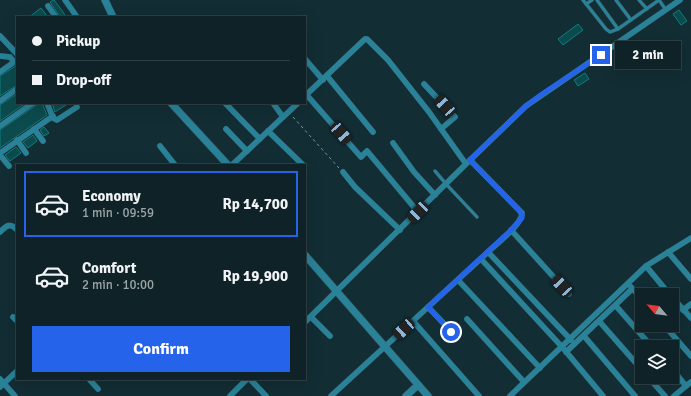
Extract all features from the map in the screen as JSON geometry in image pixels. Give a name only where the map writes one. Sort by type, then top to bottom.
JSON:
[{"type":"street","points":[[65,0],[76,16]]},
{"type":"street","points":[[105,0],[113,16]]},
{"type":"street","points":[[306,321],[526,106],[680,0]]},
{"type":"street","points":[[48,6],[55,16]]},
{"type":"street","points":[[0,36],[16,53]]},
{"type":"street","points":[[331,396],[458,280],[522,218],[522,213],[468,162],[441,130],[388,60],[367,39],[365,39],[325,78],[306,94],[361,156],[368,151],[418,212]]},
{"type":"street","points":[[0,56],[10,58],[15,61],[0,72]]},
{"type":"street","points":[[306,60],[325,78],[373,132]]},
{"type":"street","points":[[424,84],[455,117],[441,130]]},
{"type":"street","points":[[0,101],[16,90]]},
{"type":"street","points":[[0,126],[33,104]]},
{"type":"street","points":[[47,104],[55,120],[58,120],[77,107]]},
{"type":"street","points":[[172,104],[227,164]]},
{"type":"street","points":[[226,104],[260,139]]},
{"type":"street","points":[[274,104],[286,114]]},
{"type":"street","points":[[233,164],[297,104]]},
{"type":"street","points":[[9,166],[0,154],[17,140],[52,116]]},
{"type":"street","points":[[226,128],[247,151]]},
{"type":"street","points":[[34,129],[43,141]]},
{"type":"street","points":[[268,131],[302,164]]},
{"type":"street","points":[[17,140],[26,153]]},
{"type":"street","points":[[394,143],[414,172],[435,196]]},
{"type":"street","points":[[160,146],[174,164]]},
{"type":"street","points":[[343,172],[355,187],[400,230]]},
{"type":"street","points":[[0,232],[9,225],[12,225],[16,229]]},
{"type":"street","points":[[511,230],[569,294]]},
{"type":"street","points":[[564,350],[571,340],[646,266],[691,238]]},
{"type":"street","points":[[488,252],[571,340]]},
{"type":"street","points":[[668,252],[691,279]]},
{"type":"street","points":[[306,255],[428,396]]},
{"type":"street","points":[[481,258],[564,350],[603,396]]},
{"type":"street","points":[[646,266],[664,288]]},
{"type":"street","points":[[458,280],[540,368]]},
{"type":"street","points":[[628,284],[635,292]]},
{"type":"street","points":[[510,396],[540,368],[584,336],[632,289]]},
{"type":"street","points":[[683,310],[691,304]]},
{"type":"street","points":[[679,305],[691,318]]},
{"type":"street","points":[[616,306],[646,340]]},
{"type":"street","points":[[428,307],[451,332]]},
{"type":"street","points":[[311,317],[330,336]]},
{"type":"street","points":[[467,319],[524,382]]},
{"type":"street","points":[[599,320],[635,362]]},
{"type":"street","points":[[413,321],[479,396]]},
{"type":"street","points":[[670,332],[691,356]]},
{"type":"street","points":[[584,336],[635,396]]},
{"type":"street","points":[[15,396],[1,383],[16,372]]},
{"type":"street","points":[[679,378],[686,386]]},
{"type":"street","points":[[90,380],[98,389]]},
{"type":"street","points":[[230,396],[246,380]]},
{"type":"street","points":[[251,380],[266,396]]},
{"type":"street","points":[[674,396],[691,382]]},
{"type":"street","points":[[654,384],[665,396]]},
{"type":"street","points":[[406,396],[418,385]]},
{"type":"lane","points":[[583,0],[606,29],[612,32],[659,0],[666,10]]},
{"type":"lane","points":[[586,4],[592,0]]},
{"type":"lane","points":[[597,0],[618,29]]},
{"type":"lane","points":[[616,0],[631,20]]},
{"type":"lane","points":[[639,0],[647,9]]},
{"type":"lane","points":[[435,171],[477,217]]},
{"type":"path","points":[[286,114],[343,172]]},
{"type":"building","points":[[54,0],[65,16],[59,16],[50,2]]},
{"type":"building","points":[[41,8],[47,16],[30,16]]},
{"type":"building","points":[[679,10],[687,21],[681,25],[673,14]]},
{"type":"building","points":[[578,24],[583,30],[563,45],[558,39]]},
{"type":"building","points":[[16,66],[16,86],[0,96],[0,76]]},
{"type":"building","points":[[585,73],[589,79],[578,86],[574,80]]},
{"type":"building","points":[[16,95],[16,104],[25,104],[0,121],[0,105]]},
{"type":"building","points":[[36,104],[42,104],[47,115],[0,148],[0,130]]},
{"type":"building","points":[[52,104],[67,104],[55,112]]},
{"type":"building","points":[[44,127],[49,133],[44,136],[40,130]]},
{"type":"building","points":[[33,135],[37,141],[28,148],[23,142]]},
{"type":"building","points":[[16,147],[21,153],[10,161],[5,155]]},
{"type":"route","points":[[451,332],[428,307],[522,218],[522,213],[470,160],[526,106],[601,55]]}]
